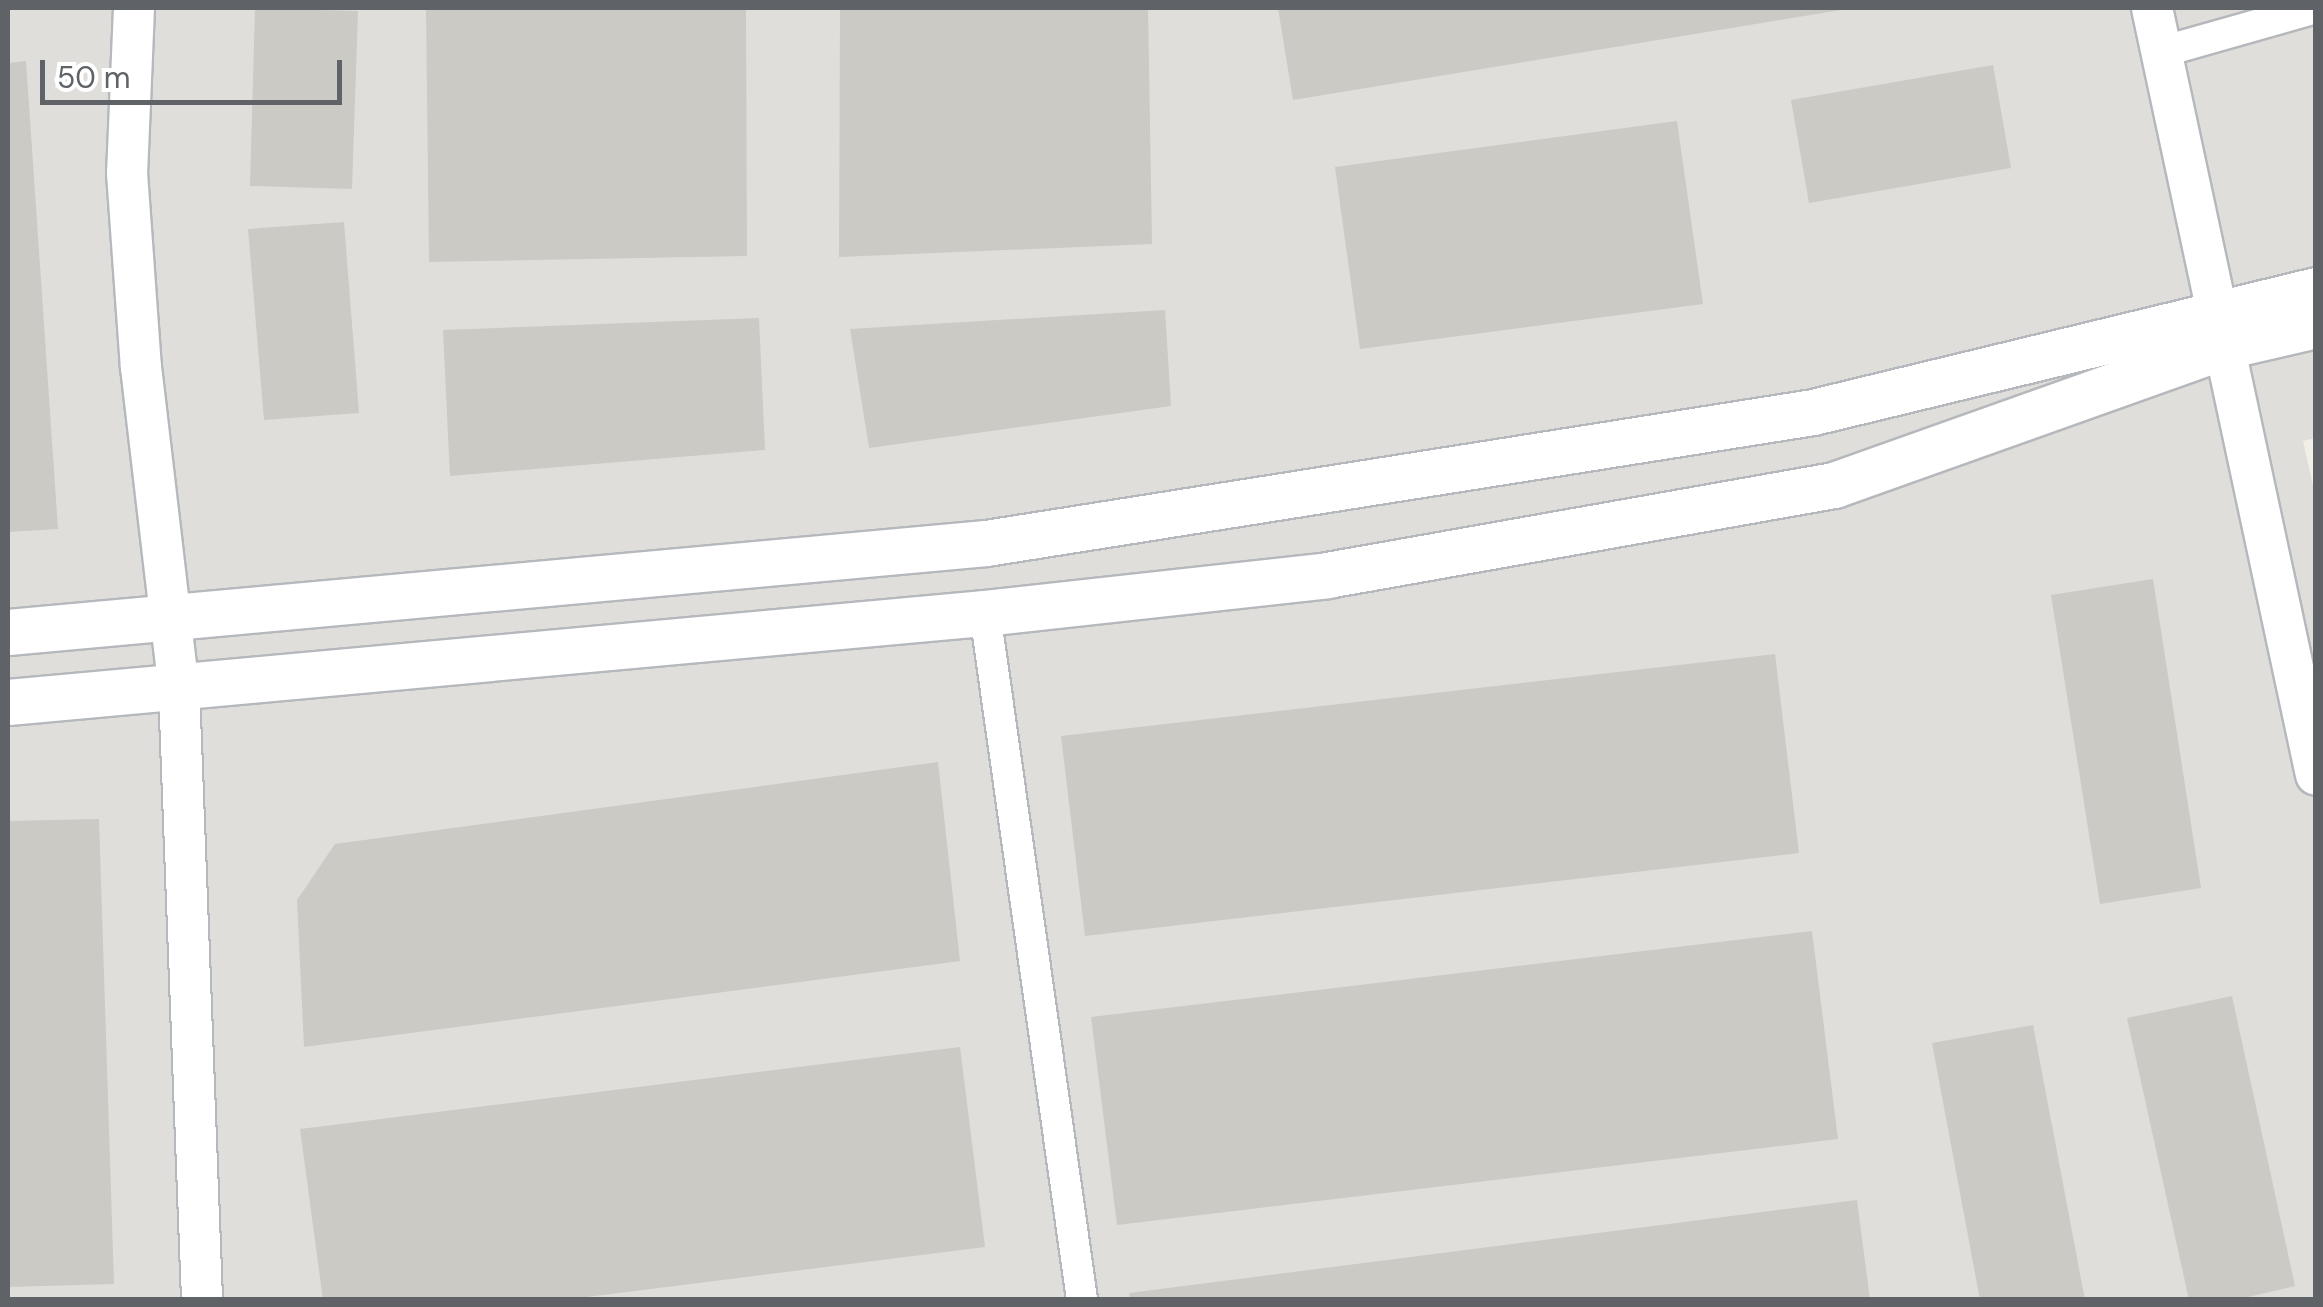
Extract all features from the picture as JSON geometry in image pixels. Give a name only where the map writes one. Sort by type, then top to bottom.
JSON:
[{"type":"main road","points":[[8,702],[179,690],[985,613],[1327,574],[1834,484],[2316,290]]},
{"type":"main road","points":[[8,632],[986,543],[1813,412],[2218,330],[2316,324]]},
{"type":"street","points":[[134,8],[127,173],[141,367],[179,690],[202,1300]]},
{"type":"street","points":[[2152,8],[2316,775]]},
{"type":"street","points":[[2161,52],[2316,8]]},
{"type":"street","points":[[985,613],[1082,1300]]},
{"type":"shaded area","points":[[8,8],[2315,8],[2316,438],[2303,441],[2316,499],[2315,1299],[8,1300]]},
{"type":"building","points":[[255,8],[358,11],[352,189],[250,186]]},
{"type":"building","points":[[426,8],[746,8],[747,256],[429,262]]},
{"type":"building","points":[[840,8],[1148,8],[1152,244],[839,257]]},
{"type":"building","points":[[1278,8],[1841,8],[1841,10],[1293,100]]},
{"type":"building","points":[[26,61],[58,529],[8,532],[8,63]]},
{"type":"building","points":[[1993,65],[2011,168],[1809,203],[1791,100]]},
{"type":"building","points":[[1677,121],[1703,304],[1360,349],[1335,167]]},
{"type":"building","points":[[344,222],[359,413],[264,420],[248,229]]},
{"type":"building","points":[[1165,310],[1171,406],[869,448],[850,329]]},
{"type":"building","points":[[759,318],[765,450],[450,476],[443,330]]},
{"type":"building","points":[[2153,579],[2201,888],[2100,904],[2051,595]]},
{"type":"building","points":[[1775,654],[1799,853],[1085,936],[1061,736]]},
{"type":"building","points":[[938,762],[960,961],[304,1047],[297,900],[335,844]]},
{"type":"building","points":[[99,819],[114,1284],[8,1287],[8,821]]},
{"type":"building","points":[[1812,931],[1838,1139],[1117,1225],[1091,1017]]},
{"type":"building","points":[[2232,996],[2295,1286],[2235,1300],[2189,1300],[2127,1018]]},
{"type":"building","points":[[2033,1025],[2085,1300],[1980,1300],[1932,1043]]},
{"type":"building","points":[[960,1047],[985,1247],[563,1300],[323,1300],[300,1129]]},
{"type":"building","points":[[1857,1200],[1870,1300],[1130,1300],[1129,1293]]}]
